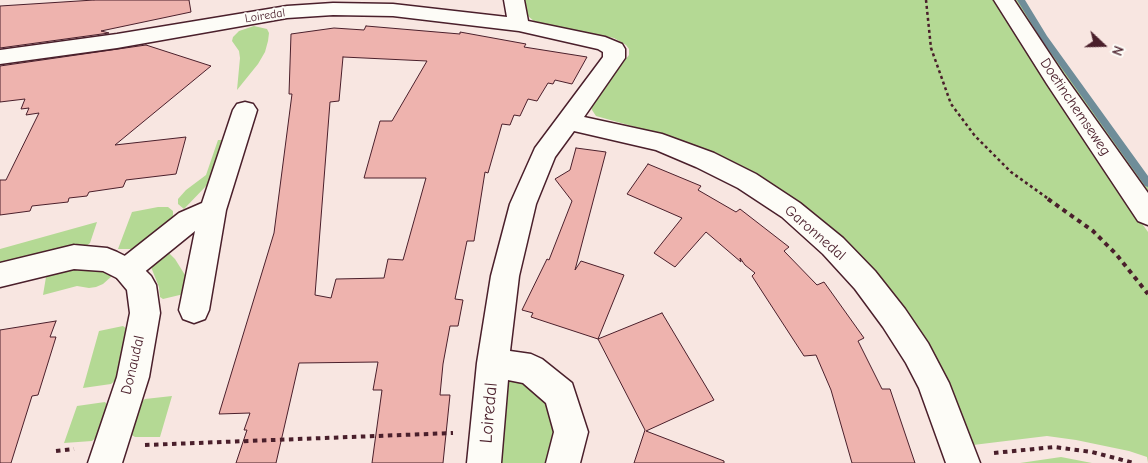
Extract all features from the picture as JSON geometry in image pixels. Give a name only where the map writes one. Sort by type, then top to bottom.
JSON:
[{"type":"street","points":[[514,0],[519,25]]},
{"type":"street","name":"Doetinchemseweg","points":[[1004,0],[1055,79],[1148,214]]},
{"type":"street","name":"Loiredal","points":[[4,54],[118,41],[287,12],[324,9],[393,10],[519,25],[605,44],[614,49],[614,58],[544,154],[523,204],[504,276],[493,363],[484,463]]},
{"type":"street","points":[[194,310],[213,210],[245,110]]},
{"type":"street","name":"Garonnedal","points":[[567,121],[615,130],[662,143],[705,160],[747,181],[791,210],[833,246],[852,266],[894,318],[916,353],[933,384],[962,460]]},
{"type":"street","points":[[127,270],[189,221],[213,210]]},
{"type":"street","name":"Donaudal","points":[[0,275],[74,258],[107,260],[127,270],[141,285],[145,313],[133,377],[105,463]]},
{"type":"street","name":"Loiredal","points":[[493,363],[531,369],[560,394],[571,432],[563,463]]},
{"type":"path","points":[[926,0],[931,48],[951,104],[975,136],[1011,172],[1093,232],[1116,254],[1148,294]]},
{"type":"path","points":[[170,444],[486,432]]},
{"type":"path","points":[[962,460],[1054,447],[1092,452],[1134,463]]},
{"type":"green space","points":[[524,0],[996,0],[1116,187],[1148,232],[1148,463],[1147,457],[1129,451],[1047,436],[973,445],[954,395],[931,351],[737,165],[675,138],[596,116],[592,110],[591,103],[629,55],[629,49],[626,45],[614,38],[535,22],[528,16]]},
{"type":"green space","points":[[1012,0],[1021,0],[1044,37],[1148,183],[1148,195],[1084,109]]},
{"type":"green space","points":[[254,26],[267,29],[269,33],[268,41],[265,52],[258,64],[237,90],[240,58],[239,51],[232,41],[233,37],[239,31]]},
{"type":"green space","points":[[218,140],[223,140],[221,157],[208,184],[184,209],[178,204],[178,199],[186,190],[206,175]]},
{"type":"green space","points":[[168,207],[173,211],[173,216],[168,223],[135,249],[118,249],[132,212]]},
{"type":"green space","points":[[97,222],[90,243],[84,248],[0,266],[0,249]]},
{"type":"green space","points":[[168,252],[185,275],[188,293],[163,299],[160,297],[159,287],[151,267]]},
{"type":"green space","points":[[78,268],[104,271],[112,276],[96,287],[77,286],[43,295],[46,277],[49,273]]},
{"type":"green space","points":[[123,326],[127,329],[117,379],[111,384],[83,388],[99,331]]},
{"type":"green space","points":[[506,379],[529,384],[549,401],[557,429],[550,463],[499,463]]},
{"type":"green space","points":[[172,396],[160,437],[135,437],[130,434],[139,404],[145,399]]},
{"type":"green space","points":[[105,402],[108,406],[97,437],[92,441],[64,443],[77,406]]},
{"type":"green space","points":[[1061,457],[1092,463],[1020,463]]},
{"type":"building","points":[[94,0],[189,0],[191,12],[101,31],[109,33],[0,48],[0,6]]},
{"type":"building","points":[[366,26],[460,34],[460,32],[526,44],[524,47],[587,57],[572,84],[555,80],[553,84],[548,83],[537,101],[528,99],[520,116],[514,115],[510,125],[502,124],[488,173],[485,172],[474,241],[467,241],[455,299],[463,300],[458,326],[450,326],[443,364],[440,395],[450,395],[443,463],[372,463],[382,390],[373,390],[378,362],[299,363],[276,463],[236,463],[247,430],[244,430],[250,413],[219,414],[274,233],[292,94],[289,94],[291,34],[334,28],[364,30]],"holes":[[[343,57],[427,61],[392,121],[380,121],[364,178],[426,178],[403,260],[388,259],[384,278],[336,279],[331,298],[315,295],[330,102],[339,101]]]},
{"type":"building","points":[[146,45],[211,66],[115,145],[186,137],[176,174],[126,180],[123,187],[89,192],[87,196],[69,198],[68,202],[32,206],[30,211],[0,215],[0,180],[6,180],[39,113],[26,115],[29,108],[21,109],[25,99],[0,102],[0,66]]},
{"type":"building","points":[[576,148],[606,152],[575,270],[581,261],[624,275],[598,339],[531,317],[533,313],[522,310],[547,259],[549,260],[572,201],[555,179],[570,170]]},
{"type":"building","points":[[648,164],[701,186],[698,190],[736,212],[740,209],[789,247],[784,251],[817,285],[824,282],[864,338],[858,341],[882,389],[890,389],[915,463],[852,463],[831,390],[816,355],[804,356],[752,276],[755,273],[740,258],[741,262],[706,232],[675,267],[654,253],[682,218],[627,194]]},
{"type":"building","points":[[662,313],[714,400],[646,431],[724,461],[724,463],[634,463],[645,430],[598,339]]},
{"type":"building","points":[[56,321],[50,337],[56,337],[38,395],[32,396],[11,463],[0,463],[0,330]]},
{"type":"waterway","points":[[1021,0],[1044,37],[1148,183]]}]
